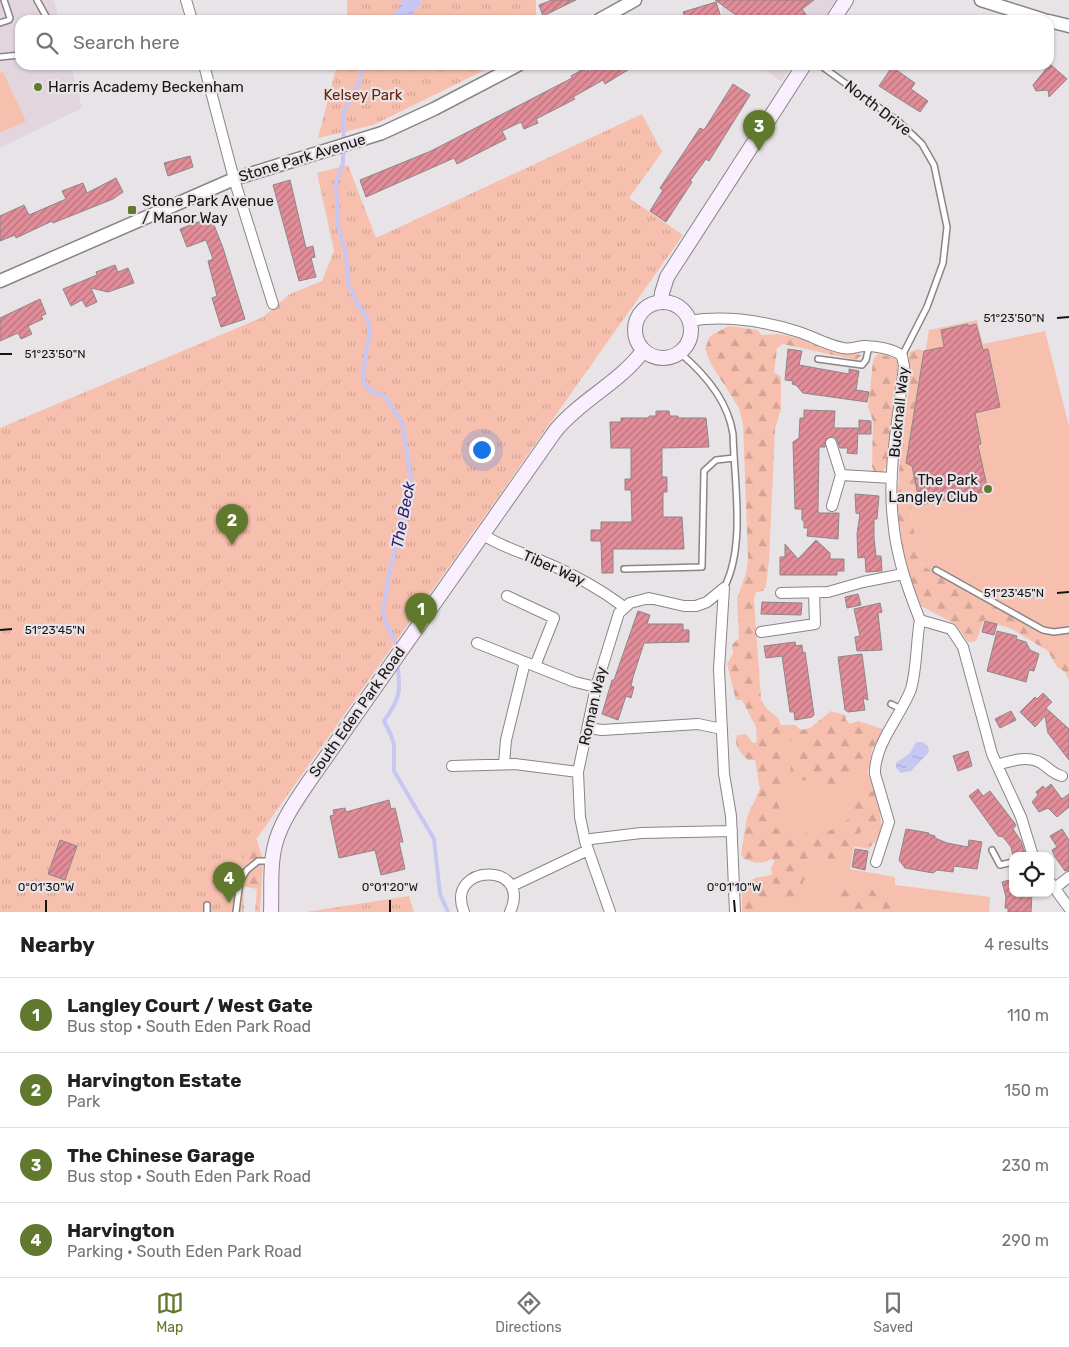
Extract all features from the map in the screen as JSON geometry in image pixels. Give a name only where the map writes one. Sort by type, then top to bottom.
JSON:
[{"type":"main road","points":[[836,15],[846,0]]},
{"type":"main road","points":[[661,302],[667,277],[801,70]]},
{"type":"main road","points":[[661,302],[670,302],[681,308],[689,321],[690,337],[680,353],[666,358],[650,356],[643,351],[636,338],[636,320],[645,308],[661,302]]},
{"type":"main road","name":"South Eden Park Road","points":[[271,912],[272,861],[277,837],[289,812],[402,647],[564,420],[621,377],[643,351]]},
{"type":"street","points":[[186,0],[190,15]]},
{"type":"street","points":[[608,15],[635,0]]},
{"type":"street","points":[[981,0],[1028,15]]},
{"type":"street","points":[[1054,22],[1069,26]]},
{"type":"street","points":[[205,70],[234,179],[273,304]]},
{"type":"street","name":"Stone Park Avenue","points":[[0,281],[234,179],[363,140],[434,109],[508,70]]},
{"type":"street","name":"Bucknall Way","points":[[689,321],[726,317],[792,330],[845,349],[869,346],[891,350],[902,356],[904,366],[892,478],[892,519],[902,574],[920,620]]},
{"type":"street","points":[[831,442],[841,476],[832,506]]},
{"type":"street","points":[[841,476],[892,478]]},
{"type":"street","name":"Tiber Way","points":[[482,534],[503,547],[541,560],[586,582],[606,593],[624,607]]},
{"type":"street","points":[[781,593],[828,592],[902,574]]},
{"type":"street","points":[[624,607],[649,598],[684,606],[696,606],[711,599],[724,588]]},
{"type":"street","points":[[724,588],[719,669],[724,774],[732,831],[735,912]]},
{"type":"street","points":[[761,632],[815,624],[814,592]]},
{"type":"street","points":[[507,596],[554,618],[536,666]]},
{"type":"street","name":"Roman Way","points":[[610,912],[587,846],[580,816],[578,772],[596,687],[619,613],[624,607]]},
{"type":"street","points":[[876,862],[890,822],[875,770],[886,738],[912,682],[920,620],[946,626],[958,638],[966,658],[997,765],[1022,817],[1032,852]]},
{"type":"street","points":[[477,643],[575,682],[596,687]]},
{"type":"street","points":[[504,764],[506,740],[525,662]]},
{"type":"street","points":[[588,728],[602,730],[698,724],[722,729]]},
{"type":"street","points":[[997,765],[1028,759],[1062,776]]},
{"type":"street","points":[[452,766],[504,764],[578,772]]},
{"type":"street","points":[[512,886],[587,846],[591,838],[641,833],[732,831]]},
{"type":"street","points":[[464,912],[462,902],[465,888],[471,879],[478,875],[492,874],[505,879],[512,886],[515,895],[510,912]]},
{"type":"street","points":[[1054,885],[1069,878]]},
{"type":"street","points":[[1054,886],[1069,908]]},
{"type":"lane","points":[[0,23],[9,20],[4,0]]},
{"type":"lane","points":[[37,0],[45,15]]},
{"type":"lane","points":[[0,57],[15,56]]},
{"type":"lane","name":"North Drive","points":[[827,70],[899,122],[922,144],[934,166],[947,227],[943,263],[927,307],[902,356]]},
{"type":"lane","points":[[818,359],[862,365],[866,360],[869,346]]},
{"type":"lane","points":[[680,353],[719,396],[731,420],[737,548],[732,573],[724,588]]},
{"type":"lane","points":[[624,569],[702,567],[704,471],[716,460],[734,458]]},
{"type":"lane","points":[[936,570],[1039,628],[1054,632],[1069,630]]},
{"type":"lane","points":[[891,704],[901,709]]},
{"type":"lane","points":[[992,850],[1000,865],[1009,863]]},
{"type":"lane","points":[[236,912],[240,880],[247,870],[258,861],[272,861]]},
{"type":"lane","points":[[207,912],[208,905]]},
{"type":"shaded area","name":"Harris Academy Beckenham","points":[[0,0],[54,0],[58,15],[15,15],[15,70],[72,70],[82,108],[0,148]]},
{"type":"shaded area","points":[[722,0],[836,0],[826,15],[722,15]]},
{"type":"shaded area","points":[[765,70],[789,70],[781,81]]},
{"type":"green space","points":[[347,0],[536,0],[536,15],[347,15]]},
{"type":"green space","name":"Kelsey Park","points":[[336,70],[485,70],[373,125],[318,138]]},
{"type":"green space","points":[[3,72],[26,121],[0,133],[0,73]]},
{"type":"green space","points":[[642,114],[662,152],[629,198],[683,235],[243,858],[244,912],[0,912],[0,428],[263,317],[290,294],[322,281],[334,251],[317,173],[348,165],[376,238]]},
{"type":"green space","name":"The Park Langley Club","points":[[977,320],[983,344],[1045,331],[1069,426],[1069,655],[1055,641],[924,568],[920,562],[907,497],[906,463],[929,330]]},
{"type":"green space","points":[[729,326],[757,330],[762,335],[779,334],[798,338],[824,348],[862,355],[856,360],[783,344],[777,348],[774,372],[781,377],[781,409],[775,429],[769,560],[766,586],[763,591],[756,592],[754,599],[761,700],[767,709],[778,718],[781,725],[795,725],[801,730],[810,728],[831,711],[845,715],[846,720],[850,724],[858,721],[886,730],[872,749],[869,769],[866,774],[856,777],[841,789],[833,791],[828,790],[826,781],[815,784],[809,780],[798,779],[790,772],[792,760],[799,755],[800,747],[777,733],[774,737],[782,752],[784,771],[779,808],[775,814],[776,828],[793,838],[799,838],[810,831],[822,833],[837,828],[848,819],[851,801],[864,797],[869,792],[874,791],[882,827],[876,831],[871,822],[864,823],[860,834],[870,840],[872,845],[869,849],[854,846],[852,857],[843,862],[836,863],[822,853],[819,855],[814,862],[813,874],[803,881],[804,897],[791,902],[773,895],[763,900],[764,907],[775,912],[742,912],[742,886],[755,878],[772,875],[771,867],[775,861],[771,859],[761,863],[755,862],[744,859],[741,854],[747,817],[760,789],[755,760],[748,760],[738,749],[736,743],[737,735],[746,734],[753,743],[757,742],[756,727],[742,700],[736,700],[727,664],[733,653],[732,645],[739,638],[737,599],[746,573],[748,559],[743,424],[739,408],[711,364],[705,349],[710,336]]},
{"type":"green space","points":[[918,349],[924,351],[906,463],[912,466],[916,489],[913,490],[910,513],[921,565],[1055,641],[1069,655],[1069,681],[1065,672],[1057,667],[1048,651],[1012,629],[984,620],[976,641],[968,642],[955,624],[921,606],[909,576],[903,550],[897,502],[903,417],[910,373],[909,357],[910,352]]},
{"type":"green space","points":[[880,354],[894,358],[898,362],[890,447],[886,467],[882,473],[875,473],[872,467],[873,421],[868,407],[873,361],[876,355]]},
{"type":"green space","points":[[778,726],[866,768],[879,809],[880,830],[878,838],[872,845],[850,842],[852,857],[850,869],[895,877],[895,885],[990,897],[989,912],[759,912],[758,902],[767,892],[790,884],[773,834],[767,731]]},
{"type":"green space","points":[[213,839],[257,840],[263,860],[260,912],[255,912],[257,889],[225,883]]},
{"type":"green space","points":[[847,888],[859,894],[872,889],[876,895],[888,894],[893,899],[893,910],[891,912],[836,912],[838,892]]},
{"type":"green space","points":[[409,896],[414,912],[306,912]]},
{"type":"water","points":[[402,0],[419,0],[422,5],[415,10],[413,15],[393,15]]},
{"type":"water","points":[[916,742],[922,742],[928,746],[929,752],[911,771],[901,773],[896,768],[896,763],[910,753]]},
{"type":"building","points":[[552,0],[576,0],[545,15],[543,15],[539,5]]},
{"type":"building","points":[[715,0],[814,0],[802,9],[806,15],[736,15]]},
{"type":"building","points":[[716,2],[720,15],[684,15],[683,12]]},
{"type":"building","points":[[1054,68],[1067,79],[1049,97],[1048,90],[1036,91],[1033,85],[1045,70],[1054,70]]},
{"type":"building","points":[[582,70],[588,70],[589,72],[592,70],[628,70],[605,84],[603,80],[573,97],[575,99],[536,119],[538,123],[524,129],[521,122],[502,131],[506,139],[457,164],[454,158],[366,197],[360,180],[431,151],[572,78],[571,76]]},
{"type":"building","points":[[890,70],[896,70],[915,83],[911,89],[928,101],[920,112],[879,86]]},
{"type":"building","points":[[733,84],[750,95],[709,161],[706,159],[690,181],[692,182],[666,222],[650,211],[663,190],[660,188],[700,128],[704,130]]},
{"type":"building","points":[[190,156],[193,167],[168,176],[164,163]]},
{"type":"building","points":[[116,178],[123,192],[113,199],[53,223],[52,221],[16,238],[15,235],[0,241],[0,216],[24,205],[29,215],[66,199],[62,191],[83,183],[87,193]]},
{"type":"building","points":[[290,180],[306,248],[313,246],[315,257],[311,258],[316,277],[299,281],[273,185]]},
{"type":"building","points":[[206,219],[208,222],[212,220],[223,248],[245,319],[221,327],[212,298],[217,296],[208,261],[213,259],[206,240],[187,247],[180,229]]},
{"type":"building","points":[[115,265],[118,272],[128,268],[134,283],[108,292],[91,288],[97,302],[86,307],[82,300],[71,306],[63,289],[97,275],[96,272]]},
{"type":"building","points":[[40,299],[46,314],[41,316],[43,319],[28,326],[32,334],[21,339],[18,333],[0,341],[0,318]]},
{"type":"building","points":[[968,324],[968,326],[976,324],[983,350],[988,349],[1000,407],[975,413],[981,444],[978,445],[988,491],[920,505],[912,466],[906,463],[924,351],[944,347],[941,330]]},
{"type":"building","points":[[788,349],[802,351],[799,365],[849,374],[849,369],[859,371],[856,390],[869,392],[867,402],[803,393],[796,385],[792,384],[793,381],[785,380]]},
{"type":"building","points":[[804,410],[835,411],[834,428],[858,428],[857,454],[847,453],[848,448],[840,448],[836,438],[832,436],[826,439],[825,447],[819,447],[818,513],[839,513],[838,539],[807,536],[808,528],[804,528],[802,509],[795,509],[793,442],[799,438],[800,418],[804,418]]},
{"type":"building","points":[[656,411],[669,411],[670,416],[678,416],[678,418],[706,418],[709,447],[662,448],[662,477],[667,477],[667,492],[663,492],[663,517],[682,517],[684,549],[613,549],[613,573],[602,573],[601,541],[591,541],[591,530],[601,530],[601,522],[632,522],[631,490],[625,490],[625,479],[631,479],[631,448],[611,448],[610,422],[621,422],[621,418],[649,418],[649,416],[656,416]]},
{"type":"building","points":[[859,420],[871,421],[871,434],[859,434]]},
{"type":"building","points":[[855,494],[879,496],[877,519],[874,519],[874,538],[876,556],[881,556],[882,571],[866,572],[865,557],[858,558],[857,534],[860,514],[856,513]]},
{"type":"building","points":[[816,540],[830,553],[830,559],[844,559],[844,571],[837,571],[837,575],[780,575],[780,557],[785,557],[785,544],[798,559]]},
{"type":"building","points":[[858,594],[861,605],[847,608],[845,597]]},
{"type":"building","points":[[762,602],[802,603],[801,615],[761,614]]},
{"type":"building","points":[[880,603],[882,612],[878,613],[882,650],[857,651],[855,637],[860,636],[854,609]]},
{"type":"building","points":[[638,611],[650,615],[647,624],[683,624],[683,630],[689,630],[689,642],[644,643],[633,677],[631,686],[634,687],[631,698],[626,696],[618,720],[602,714],[612,680],[614,680]]},
{"type":"building","points":[[985,621],[997,624],[994,635],[982,632]]},
{"type":"building","points":[[997,631],[1017,636],[1016,639],[1026,642],[1030,650],[1039,654],[1034,671],[1029,670],[1026,682],[987,671]]},
{"type":"building","points":[[795,642],[796,646],[802,645],[803,653],[805,652],[814,715],[795,720],[794,712],[790,712],[782,656],[766,658],[764,646]]},
{"type":"building","points":[[862,654],[868,700],[863,698],[865,710],[848,712],[845,710],[838,657]]},
{"type":"building","points":[[1043,693],[1052,702],[1046,708],[1069,729],[1069,760],[1048,733],[1045,716],[1035,727],[1020,712],[1035,697],[1037,699]]},
{"type":"building","points":[[1011,711],[1016,720],[1000,728],[995,719]]},
{"type":"building","points":[[968,751],[972,766],[958,771],[953,756]]},
{"type":"building","points":[[1051,784],[1062,799],[1069,794],[1069,807],[1057,817],[1048,808],[1039,812],[1032,802],[1038,795],[1036,792],[1043,786],[1045,789]]},
{"type":"building","points":[[978,789],[983,796],[990,791],[1016,825],[1013,829],[1021,841],[1025,852],[1012,852],[1011,847],[1003,837],[998,836],[969,796]]},
{"type":"building","points":[[389,800],[391,809],[395,808],[403,842],[399,842],[405,869],[381,875],[375,850],[339,858],[330,816],[334,815],[333,810],[345,808],[346,812]]},
{"type":"building","points":[[906,829],[929,833],[947,843],[968,847],[969,840],[982,842],[977,869],[954,866],[953,872],[937,870],[933,873],[905,868],[899,860]]},
{"type":"building","points":[[1062,829],[1069,840],[1069,870],[1065,871],[1055,857],[1052,850],[1057,847],[1050,836]]},
{"type":"building","points":[[60,840],[77,846],[65,880],[48,874]]},
{"type":"building","points":[[855,849],[868,851],[865,870],[852,867]]},
{"type":"building","points":[[1009,880],[1009,897],[1032,897],[1031,912],[1008,912],[1008,908],[1005,908],[1006,897],[1002,882]]},
{"type":"waterway","name":"The Beck","points":[[361,70],[360,80],[344,112],[343,163],[336,183],[338,226],[346,254],[348,283],[358,305],[367,318],[370,328],[363,374],[365,384],[370,391],[384,396],[402,422],[411,479],[388,580],[383,611],[385,621],[398,650]]},
{"type":"waterway","name":"The Beck","points":[[397,662],[399,680],[397,699],[384,721],[394,745],[394,771],[434,839],[440,894],[448,912]]},
{"type":"place","name":"Harris Academy Beckenham","points":[[38,87]]},
{"type":"place","name":"The Chinese Garage","points":[[759,151]]},
{"type":"place","name":"Stone Park Avenue / Manor Way","points":[[132,210]]},
{"type":"place","name":"The Park Langley Club","points":[[988,489]]},
{"type":"place","name":"Harvington Estate","points":[[232,545]]},
{"type":"place","name":"Langley Court / West Gate","points":[[421,634]]},
{"type":"place","name":"Harvington","points":[[229,903]]}]
